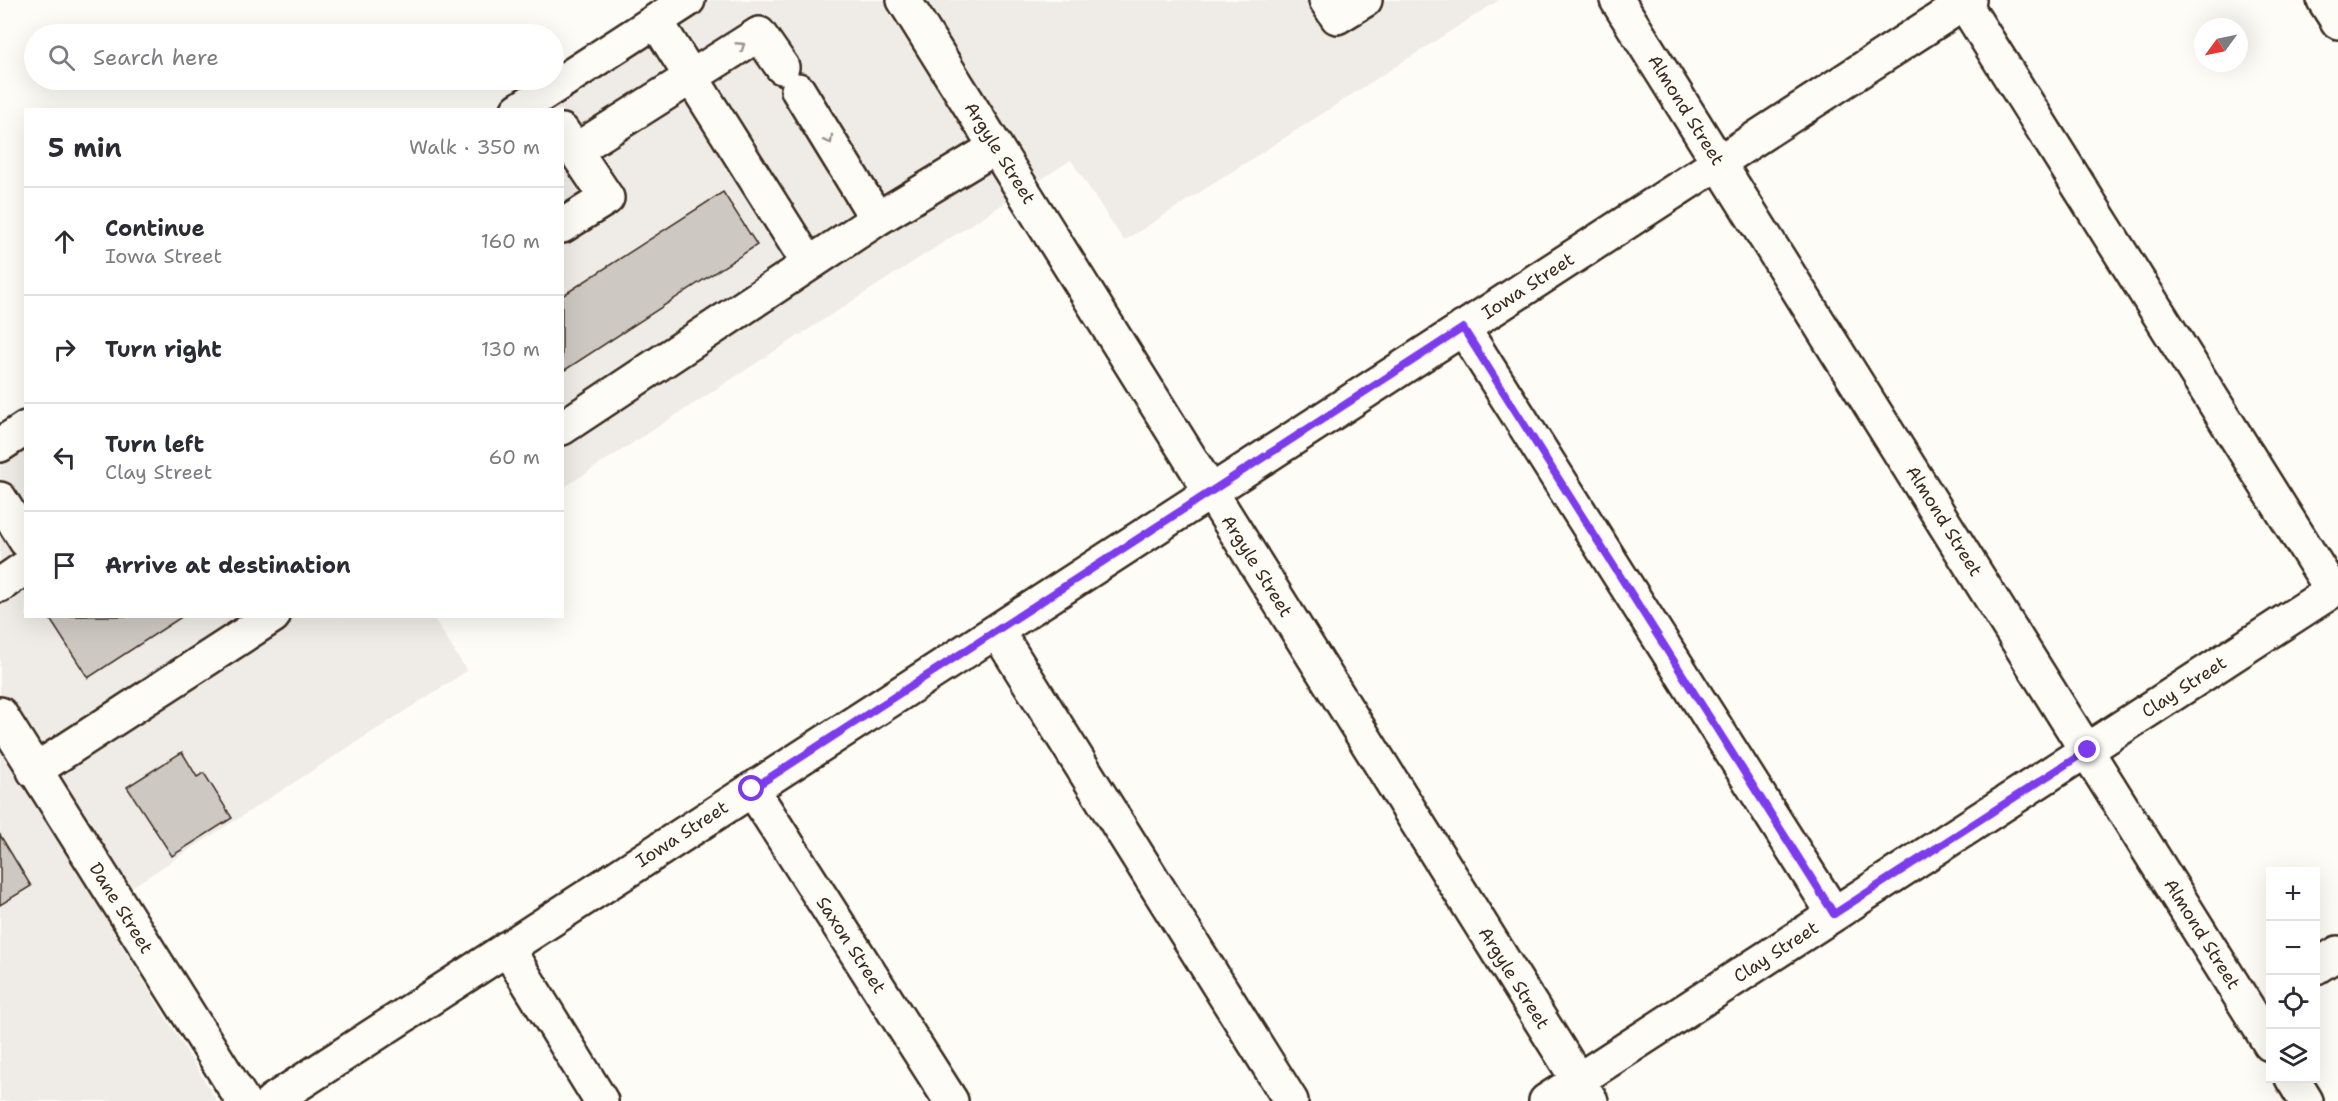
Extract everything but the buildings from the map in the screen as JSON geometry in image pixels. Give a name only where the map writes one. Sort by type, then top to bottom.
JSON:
[{"type":"street","points":[[564,84],[688,0]]},
{"type":"street","name":"Argyle Street","points":[[904,0],[1584,1091]]},
{"type":"street","points":[[1326,0],[1336,17],[1365,0]]},
{"type":"street","name":"Almond Street","points":[[1617,0],[2088,750],[2260,1002],[2267,1029]]},
{"type":"street","points":[[2325,0],[2338,22]]},
{"type":"street","points":[[1966,2],[2335,589]]},
{"type":"street","name":"Iowa Street","points":[[272,1101],[1966,2]]},
{"type":"street","points":[[656,21],[809,264]]},
{"type":"street","points":[[564,225],[607,198],[569,140],[692,78],[759,34],[790,79],[877,219]]},
{"type":"street","points":[[534,105],[556,90]]},
{"type":"street","points":[[564,427],[877,219],[996,147]]},
{"type":"street","points":[[1463,328],[1834,914]]},
{"type":"street","points":[[0,445],[24,429]]},
{"type":"street","points":[[0,499],[24,538]]},
{"type":"street","points":[[0,585],[24,568]]},
{"type":"street","name":"Clay Street","points":[[1546,1101],[1584,1091],[1834,914],[2335,589]]},
{"type":"street","points":[[34,771],[270,618]]},
{"type":"street","points":[[997,631],[1291,1101]]},
{"type":"street","name":"Dane Street","points":[[0,714],[243,1101]]},
{"type":"street","name":"Saxon Street","points":[[752,789],[951,1101]]},
{"type":"street","points":[[507,948],[602,1101]]},
{"type":"street","points":[[2295,1083],[2306,1101]]},
{"type":"shaded area","points":[[688,0],[1499,0],[1124,241],[1071,160],[564,487],[564,108],[521,108],[549,90],[564,90],[564,80]]},
{"type":"shaded area","points":[[24,430],[24,618],[434,618],[467,671],[99,908],[217,1101],[0,1101],[0,446]]},
{"type":"route","points":[[752,789],[1463,328],[1834,914],[2088,750]]}]
